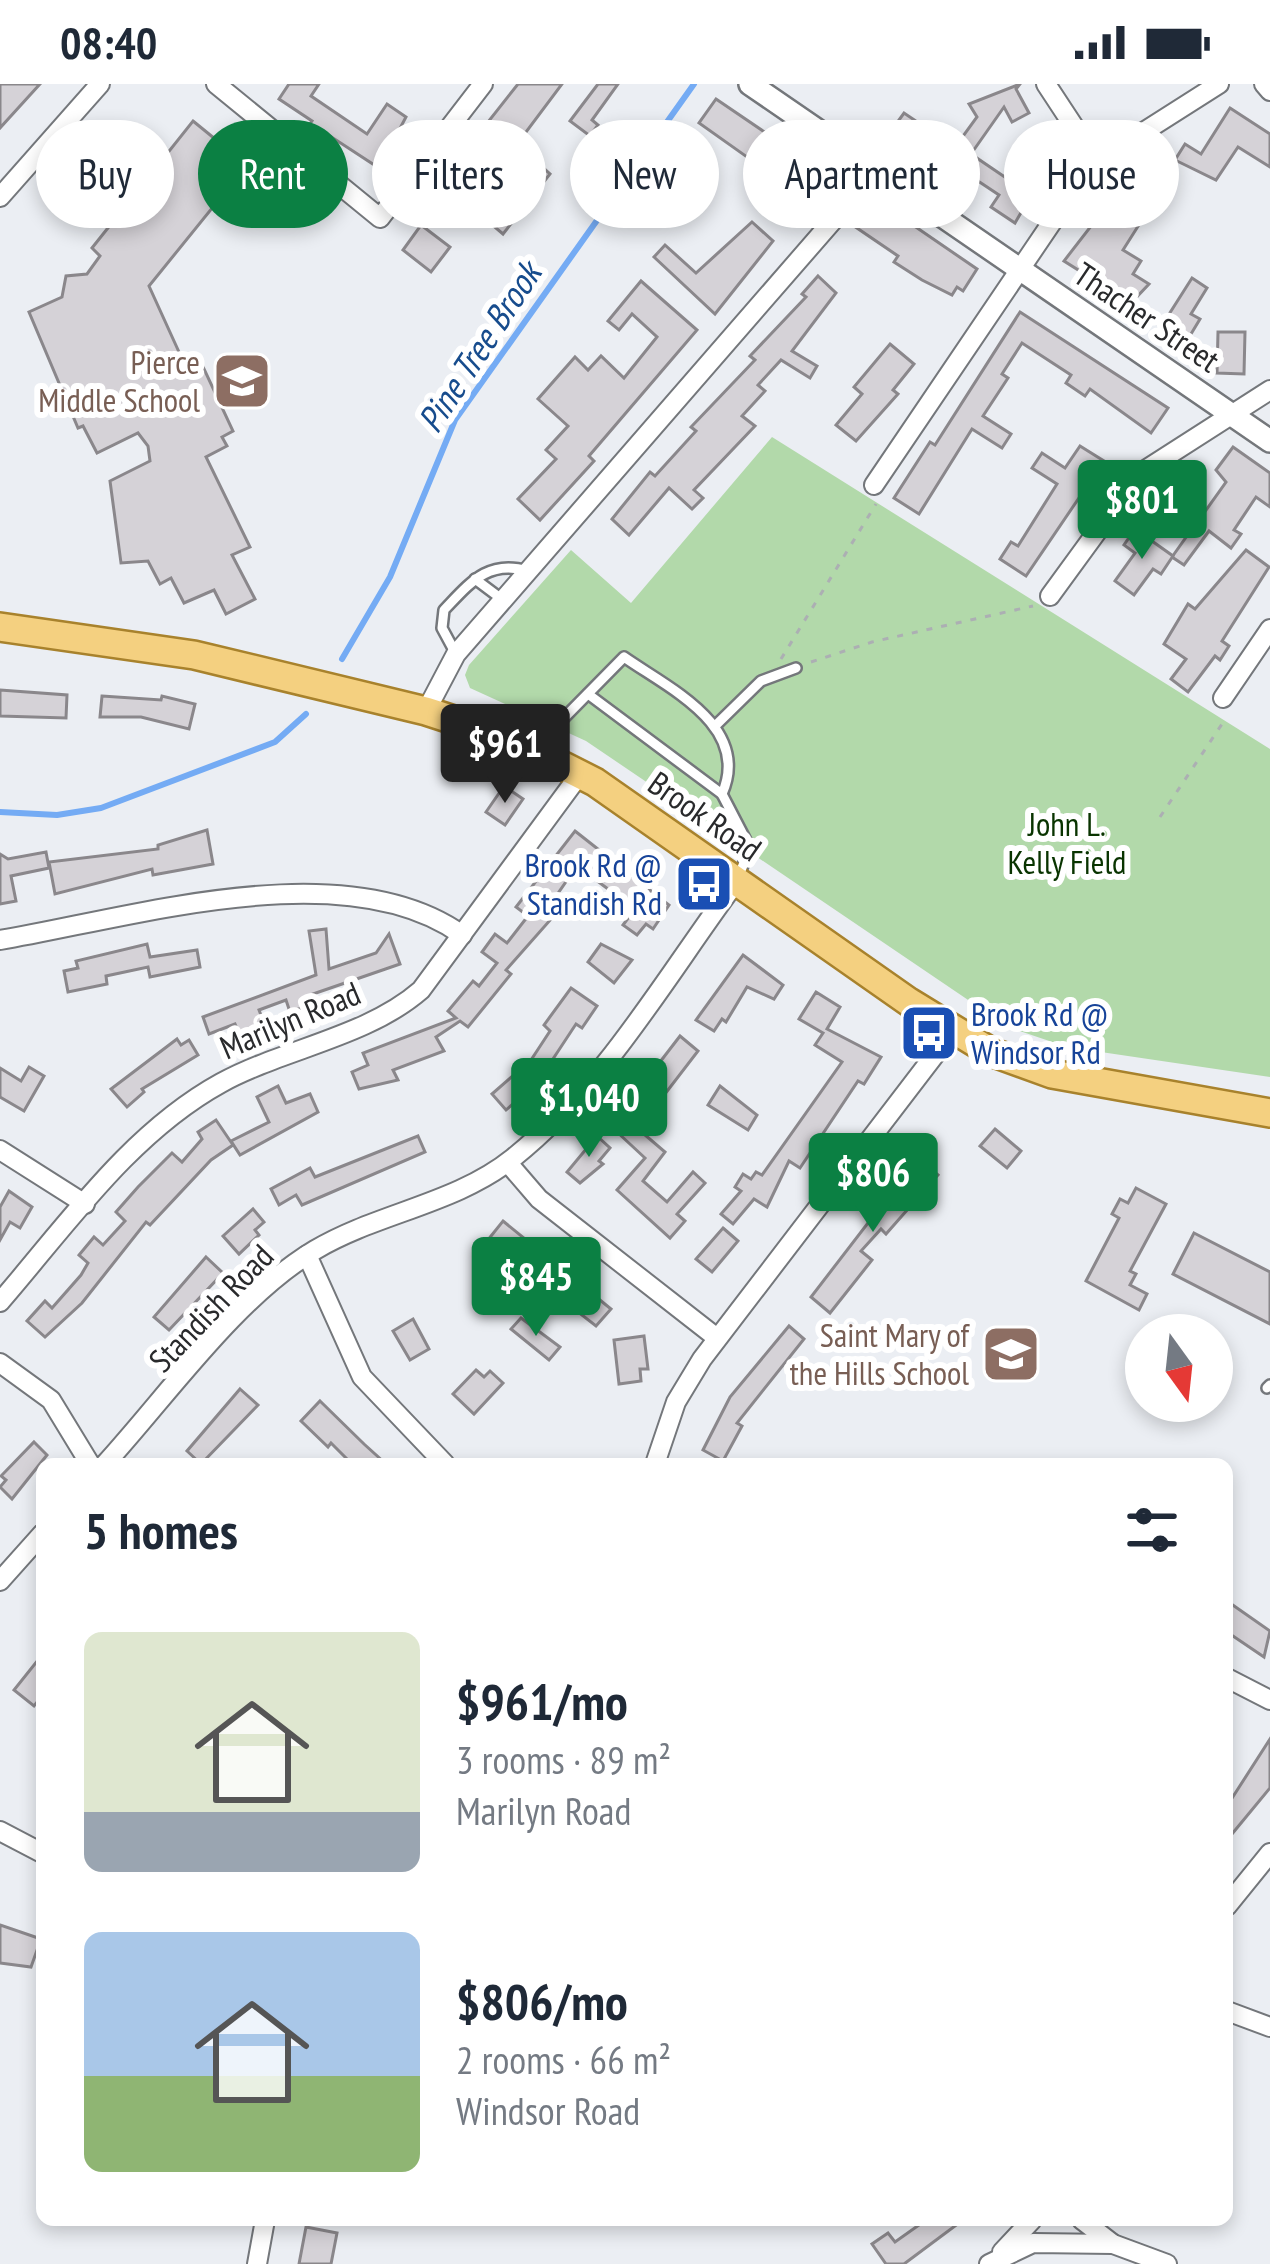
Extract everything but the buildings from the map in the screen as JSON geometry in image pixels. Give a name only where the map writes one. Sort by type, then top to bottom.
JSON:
[{"type":"main road","name":"Brook Road","points":[[0,627],[161,648],[427,711],[542,753],[580,774],[953,1031],[1005,1058],[1052,1074],[1270,1113]]},
{"type":"street","points":[[0,196],[100,84]]},
{"type":"street","points":[[216,84],[380,218],[483,84]]},
{"type":"street","name":"Thacher Street","points":[[750,84],[802,120]]},
{"type":"street","points":[[1046,84],[1070,120]]},
{"type":"street","points":[[1161,120],[1219,84]]},
{"type":"street","points":[[427,711],[456,654],[827,228]]},
{"type":"street","name":"Thacher Street","points":[[959,228],[1270,441]]},
{"type":"street","points":[[874,485],[1048,228]]},
{"type":"street","points":[[1050,596],[1131,482],[1270,390]]},
{"type":"street","points":[[1223,698],[1270,629]]},
{"type":"street","name":"Marilyn Road","points":[[0,1302],[141,1143],[202,1094],[413,997],[580,774]]},
{"type":"street","name":"Standish Road","points":[[110,1458],[250,1303],[307,1255],[508,1163],[570,1105],[736,882]]},
{"type":"street","points":[[0,940],[245,898],[307,894],[418,913],[462,935]]},
{"type":"street","points":[[657,1458],[676,1402],[717,1338],[953,1031]]},
{"type":"street","points":[[0,1150],[86,1204]]},
{"type":"street","points":[[508,1163],[538,1199],[717,1338]]},
{"type":"street","points":[[307,1255],[362,1377],[439,1458]]},
{"type":"street","points":[[0,1363],[51,1400],[86,1458]]},
{"type":"street","points":[[0,1581],[36,1541]]},
{"type":"street","points":[[1233,1681],[1270,1700]]},
{"type":"street","points":[[0,1832],[36,1850]]},
{"type":"street","points":[[1233,1899],[1270,1853]]},
{"type":"street","points":[[1233,2014],[1270,2027]]},
{"type":"street","points":[[256,2264],[265,2226]]},
{"type":"street","points":[[990,2264],[1026,2226]]},
{"type":"street","points":[[1090,2226],[1113,2244],[1167,2264]]},
{"type":"street","points":[[990,2264],[1045,2241],[1113,2244]]},
{"type":"lane","points":[[456,654],[442,628],[444,610],[482,571],[512,567],[528,572]]},
{"type":"lane","points":[[475,579],[503,600]]},
{"type":"lane","points":[[542,753],[561,721],[624,657],[716,725],[726,763],[722,794]]},
{"type":"lane","points":[[716,725],[761,681],[796,668]]},
{"type":"lane","points":[[588,694],[722,794],[750,848],[736,882]]},
{"type":"path","points":[[782,672],[780,657],[884,492],[874,485]]},
{"type":"path","points":[[796,668],[872,642],[1031,608],[1050,596]]},
{"type":"path","points":[[1160,817],[1226,719],[1223,698]]},
{"type":"green space","name":"John L. Kelly Field","points":[[772,437],[1270,749],[1270,1077],[1067,1047],[1008,1027],[586,741],[470,688],[465,675],[469,665],[571,550],[631,603]]},
{"type":"waterway","name":"Pine Tree Brook","points":[[342,659],[390,577],[455,420],[694,84]]},
{"type":"waterway","name":"Pine Tree Brook","points":[[0,812],[57,815],[101,808],[275,742],[306,714]]},
{"type":"place","name":"Pierce Middle School","points":[[242,381]]},
{"type":"place","name":"Brook Rd @ Standish Rd","points":[[704,884]]},
{"type":"place","name":"Brook Rd @ Windsor Rd","points":[[929,1033]]},
{"type":"place","name":"Saint Mary of the Hills School","points":[[1011,1354]]}]
